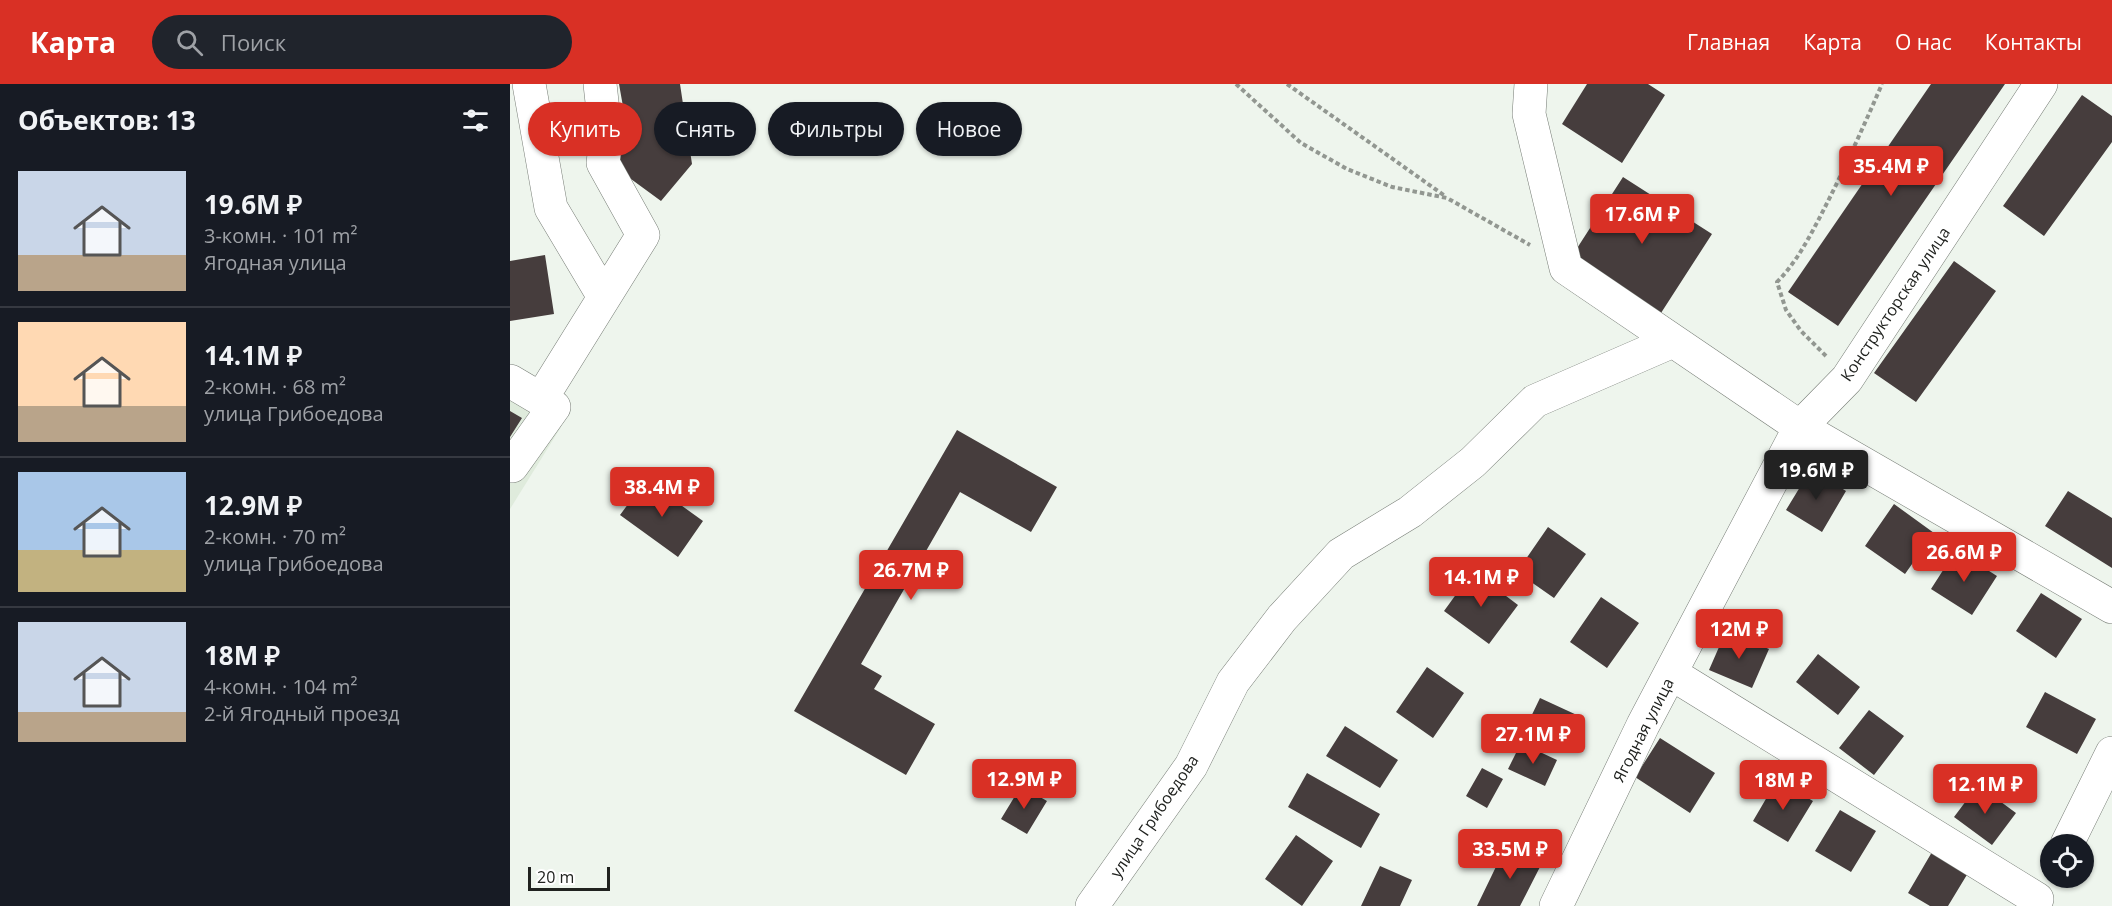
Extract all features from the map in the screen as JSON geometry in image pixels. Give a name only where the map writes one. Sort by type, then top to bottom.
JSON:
[{"type":"street","points":[[529,84],[551,208],[604,297]]},
{"type":"street","points":[[541,399],[642,235],[603,163],[606,138],[600,84]]},
{"type":"street","points":[[1531,84],[1529,114],[1566,268],[1800,427],[2112,607]]},
{"type":"street","name":"Конструкторская улица","points":[[1800,427],[1846,379],[2041,84]]},
{"type":"street","name":"улица Грибоедова","points":[[1092,906],[1191,766],[1233,682],[1282,618],[1341,554],[1410,512],[1473,462],[1535,401],[1673,341]]},
{"type":"street","points":[[510,381],[554,407],[513,466],[510,464]]},
{"type":"street","name":"Ягодная улица","points":[[1556,906],[1643,725],[1672,674],[1800,427]]},
{"type":"street","points":[[1672,674],[2040,893]]},
{"type":"street","points":[[2072,834],[2112,753]]},
{"type":"path","points":[[1236,84],[1301,143],[1347,169],[1392,187],[1447,198]]},
{"type":"path","points":[[1287,84],[1447,198],[1508,231],[1566,268]]},
{"type":"path","points":[[1846,379],[1827,356],[1801,331],[1786,310],[1778,282],[1787,272],[1817,223],[1843,173],[1882,84]]},
{"type":"shaded area","points":[[510,395],[561,427],[510,509]]},
{"type":"building","points":[[619,84],[680,84],[683,102],[654,102],[654,156],[691,156],[692,164],[661,201],[605,160],[608,156],[642,156],[642,102],[622,102]]},
{"type":"building","points":[[1587,84],[1648,84],[1665,95],[1622,163],[1562,124]]},
{"type":"building","points":[[1931,84],[2005,84],[1838,326],[1788,292]]},
{"type":"building","points":[[2082,95],[2112,116],[2112,142],[2044,236],[2003,206]]},
{"type":"building","points":[[1623,177],[1712,234],[1661,313],[1572,256]]},
{"type":"building","points":[[545,255],[554,314],[510,321],[510,261]]},
{"type":"building","points":[[1954,261],[1996,291],[1916,402],[1874,373]]},
{"type":"building","points":[[510,411],[522,418],[510,437]]},
{"type":"building","points":[[957,430],[1057,487],[1031,532],[960,492],[861,664],[882,676],[874,689],[935,724],[906,775],[794,711]]},
{"type":"building","points":[[1811,469],[1846,491],[1822,532],[1786,510]]},
{"type":"building","points":[[646,480],[703,521],[678,557],[620,515]]},
{"type":"building","points":[[2068,491],[2112,518],[2112,568],[2045,526]]},
{"type":"building","points":[[1894,504],[1934,533],[1905,574],[1865,546]]},
{"type":"building","points":[[1548,527],[1586,554],[1554,598],[1517,572]]},
{"type":"building","points":[[1956,550],[1997,576],[1972,615],[1931,589]]},
{"type":"building","points":[[1473,571],[1518,605],[1489,644],[1444,611]]},
{"type":"building","points":[[2041,593],[2082,619],[2056,658],[2016,631]]},
{"type":"building","points":[[1601,597],[1639,623],[1607,668],[1570,642]]},
{"type":"building","points":[[1726,631],[1769,649],[1752,688],[1709,670]]},
{"type":"building","points":[[1818,654],[1860,687],[1838,715],[1796,682]]},
{"type":"building","points":[[1427,667],[1464,693],[1433,738],[1396,712]]},
{"type":"building","points":[[2045,692],[2096,719],[2077,754],[2026,727]]},
{"type":"building","points":[[1540,698],[1579,716],[1565,744],[1527,725]]},
{"type":"building","points":[[1869,710],[1904,736],[1874,775],[1839,748]]},
{"type":"building","points":[[1345,726],[1398,760],[1380,788],[1326,756]]},
{"type":"building","points":[[1660,738],[1715,773],[1690,813],[1635,777]]},
{"type":"building","points":[[1521,743],[1557,760],[1545,786],[1508,769]]},
{"type":"building","points":[[1482,768],[1503,779],[1487,808],[1466,796]]},
{"type":"building","points":[[1307,773],[1380,814],[1361,848],[1288,807]]},
{"type":"building","points":[[1777,780],[1813,801],[1788,842],[1753,821]]},
{"type":"building","points":[[1978,785],[2016,813],[1992,845],[1954,817]]},
{"type":"building","points":[[1021,786],[1047,801],[1027,834],[1001,819]]},
{"type":"building","points":[[1840,810],[1876,831],[1851,872],[1815,851]]},
{"type":"building","points":[[1296,835],[1333,861],[1302,906],[1265,879]]},
{"type":"building","points":[[1506,846],[1542,863],[1520,906],[1477,906]]},
{"type":"building","points":[[1932,852],[1968,873],[1948,906],[1930,906],[1908,893]]},
{"type":"building","points":[[1380,866],[1412,880],[1400,906],[1361,906]]}]
